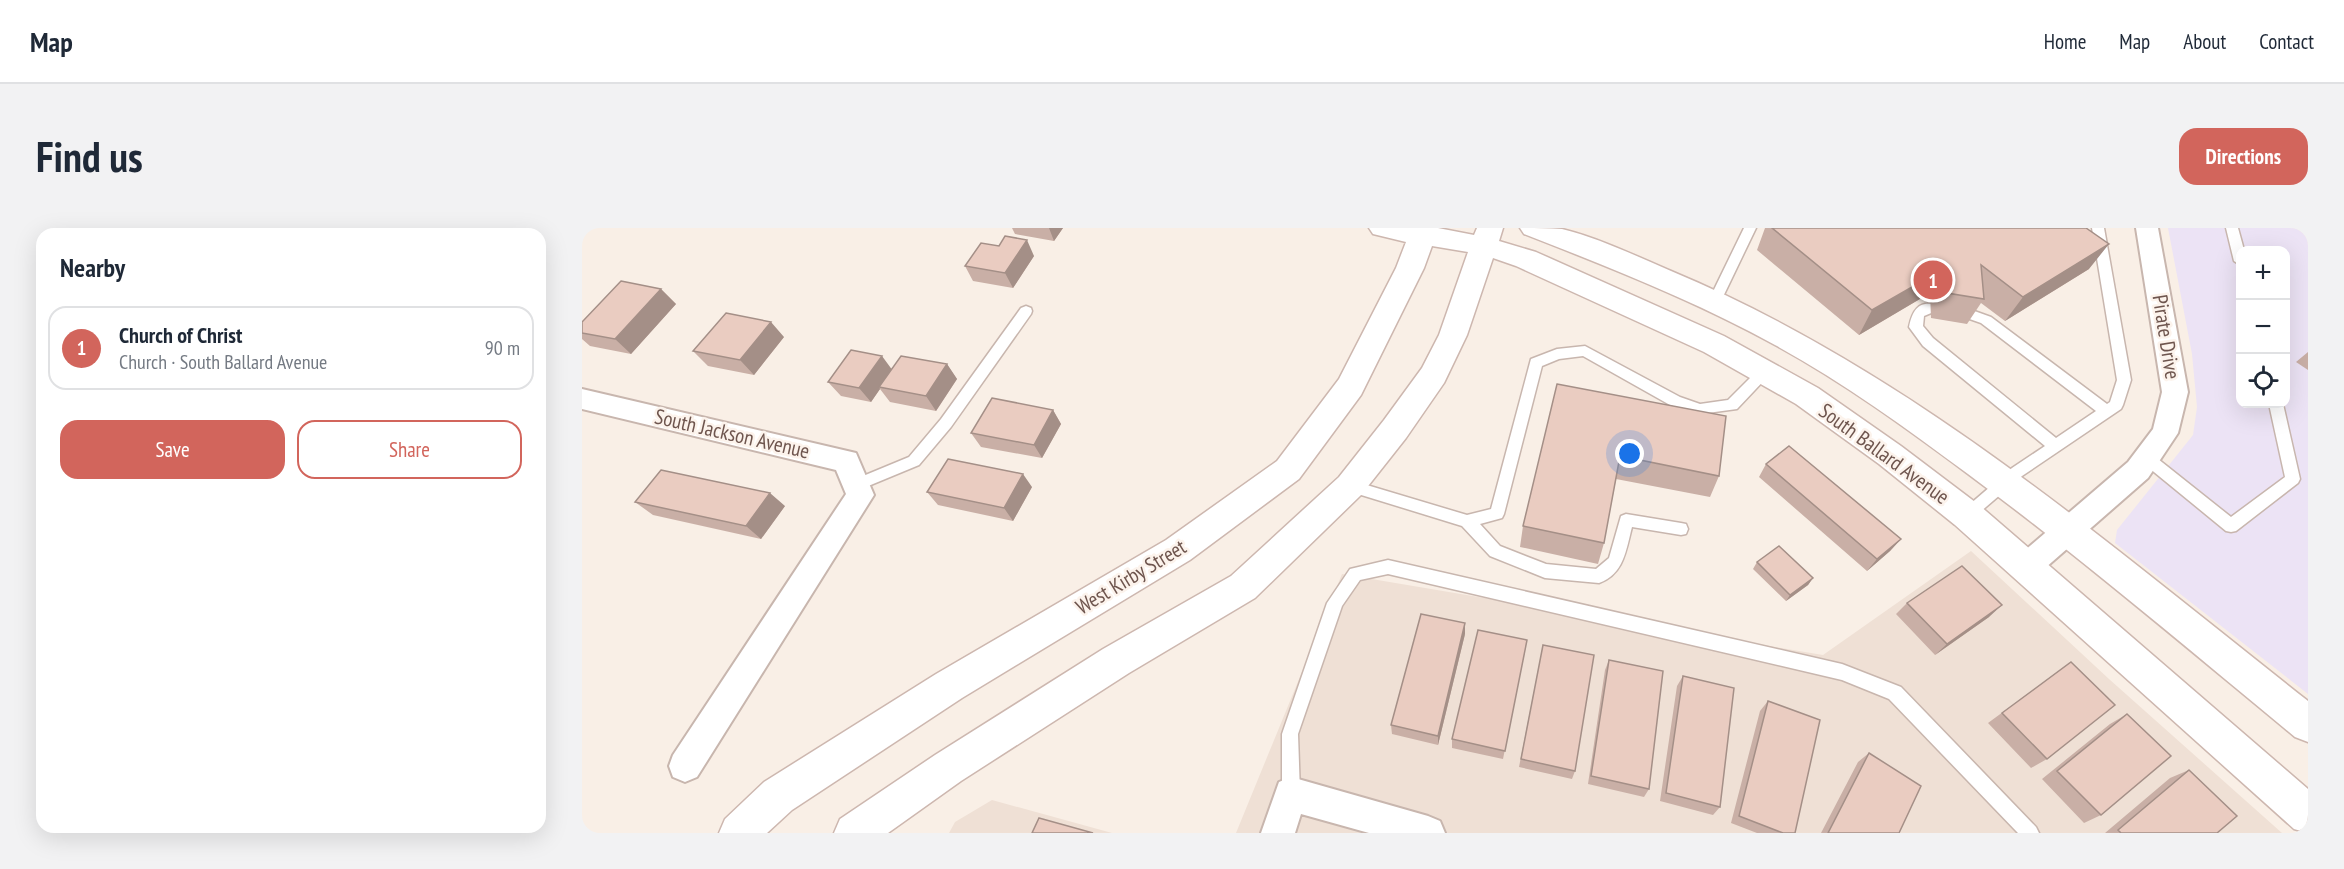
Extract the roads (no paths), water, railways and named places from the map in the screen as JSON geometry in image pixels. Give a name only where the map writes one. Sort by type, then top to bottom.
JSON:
[{"type":"main road","name":"South Ballard Avenue","points":[[1382,228],[1488,237],[1534,262],[1703,339],[1807,396],[1890,455],[1967,515],[2308,815]]},
{"type":"main road","name":"South Ballard Avenue","points":[[1533,228],[1635,266],[1715,300],[1820,357],[1915,418],[2004,482],[2308,724]]},
{"type":"main road","name":"West Kirby Street","points":[[740,833],[778,796],[949,686],[1178,550],[1288,470],[1350,387],[1410,268],[1424,232]]},
{"type":"main road","points":[[854,833],[948,768],[1116,661],[1242,587],[1350,486],[1395,429],[1433,375],[1453,335],[1488,237]]},
{"type":"street","name":"Pirate Drive","points":[[2026,567],[2148,459],[2165,433],[2175,392],[2147,228]]},
{"type":"street","name":"South Jackson Avenue","points":[[582,399],[846,461],[858,490]]},
{"type":"street","points":[[685,766],[858,490]]},
{"type":"street","points":[[1278,833],[1291,794],[1428,833]]},
{"type":"lane","points":[[1715,300],[1750,228]]},
{"type":"lane","points":[[1967,515],[2004,482],[2116,405],[2124,381],[2098,228]]},
{"type":"lane","points":[[2232,228],[2237,246]]},
{"type":"lane","points":[[1931,308],[1918,313],[1916,327],[1928,342],[2055,446]]},
{"type":"lane","points":[[858,490],[914,460],[946,423],[1026,311]]},
{"type":"lane","points":[[1966,313],[1986,320],[2106,411]]},
{"type":"lane","points":[[1467,522],[1497,514],[1536,363],[1557,354],[1585,351],[1674,401],[1700,409],[1732,405],[1764,373]]},
{"type":"lane","points":[[2148,459],[2231,526],[2293,479],[2277,408]]},
{"type":"lane","points":[[1350,486],[1467,522],[1495,551],[1545,571],[1599,576],[1616,562],[1626,520],[1680,529]]},
{"type":"lane","points":[[1291,794],[1290,734],[1335,603],[1354,574],[1388,567],[1842,672],[1895,693],[2030,833]]},
{"type":"place","name":"Church of Christ","points":[[1933,280]]}]
